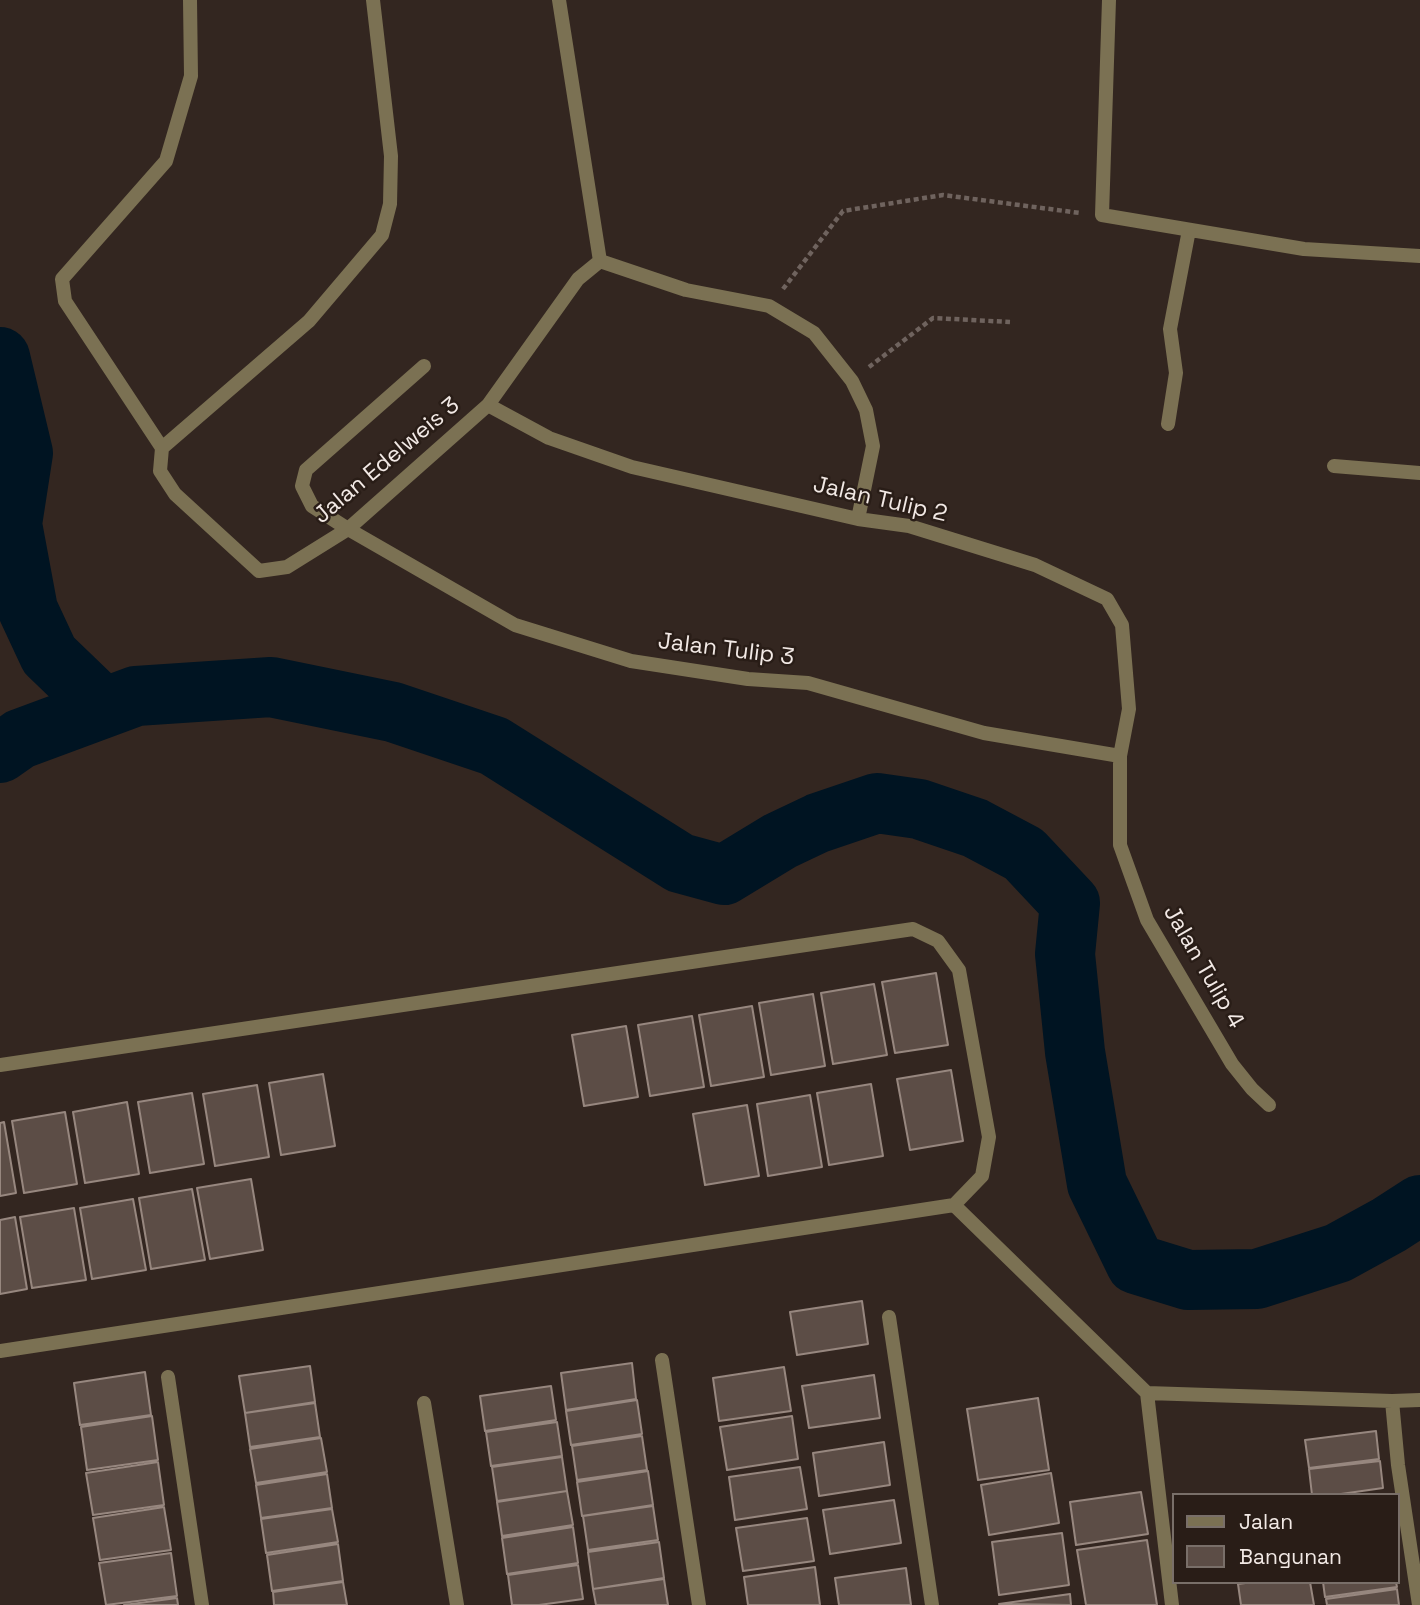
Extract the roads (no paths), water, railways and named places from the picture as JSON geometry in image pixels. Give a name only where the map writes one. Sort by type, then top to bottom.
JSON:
[{"type":"street","points":[[190,0],[191,76],[166,161],[62,279],[65,301],[162,448],[309,321],[382,235],[390,204],[391,156],[373,0]]},
{"type":"street","points":[[559,0],[600,261],[686,290],[769,306],[814,333],[852,381],[866,410],[873,446],[859,519]]},
{"type":"street","points":[[1109,0],[1101,215],[1304,249],[1420,256]]},
{"type":"street","points":[[1168,424],[1176,373],[1170,329],[1189,230]]},
{"type":"street","name":"Jalan Edelweis 3","points":[[162,448],[160,471],[175,494],[259,571],[288,567],[348,529],[488,405],[578,279],[600,261]]},
{"type":"street","name":"Jalan Tulip 3","points":[[424,366],[306,470],[302,486],[312,506],[515,625],[631,661],[748,679],[807,683],[984,733],[1120,756]]},
{"type":"street","name":"Jalan Tulip 2","points":[[488,405],[549,438],[632,467],[859,519],[909,526],[1035,565],[1107,599],[1122,625],[1127,681],[1129,709],[1120,756]]},
{"type":"street","points":[[1334,466],[1420,473]]},
{"type":"street","name":"Jalan Tulip 4","points":[[1120,756],[1120,845],[1147,920],[1232,1064],[1252,1090],[1269,1105]]},
{"type":"street","points":[[0,1065],[912,929],[937,941],[959,970],[989,1137],[982,1176],[954,1205],[0,1351]]},
{"type":"street","points":[[954,1205],[1147,1394],[1172,1605]]},
{"type":"street","points":[[889,1317],[932,1605]]},
{"type":"street","points":[[662,1360],[699,1605]]},
{"type":"street","points":[[169,1377],[202,1605]]},
{"type":"street","points":[[1147,1394],[1420,1400]]},
{"type":"street","points":[[1392,1401],[1398,1465],[1419,1605]]},
{"type":"street","points":[[424,1403],[457,1605]]},
{"type":"waterway","points":[[0,357],[23,453],[12,524],[28,610],[49,655],[104,708]]},
{"type":"waterway","points":[[0,753],[20,739],[136,696],[271,687],[393,712],[494,746],[680,863],[724,875],[780,841],[818,823],[877,803],[919,809],[975,828],[1024,854],[1070,903],[1065,954],[1075,1052],[1097,1184],[1136,1264],[1188,1280],[1257,1279],[1338,1253],[1420,1205]]}]
